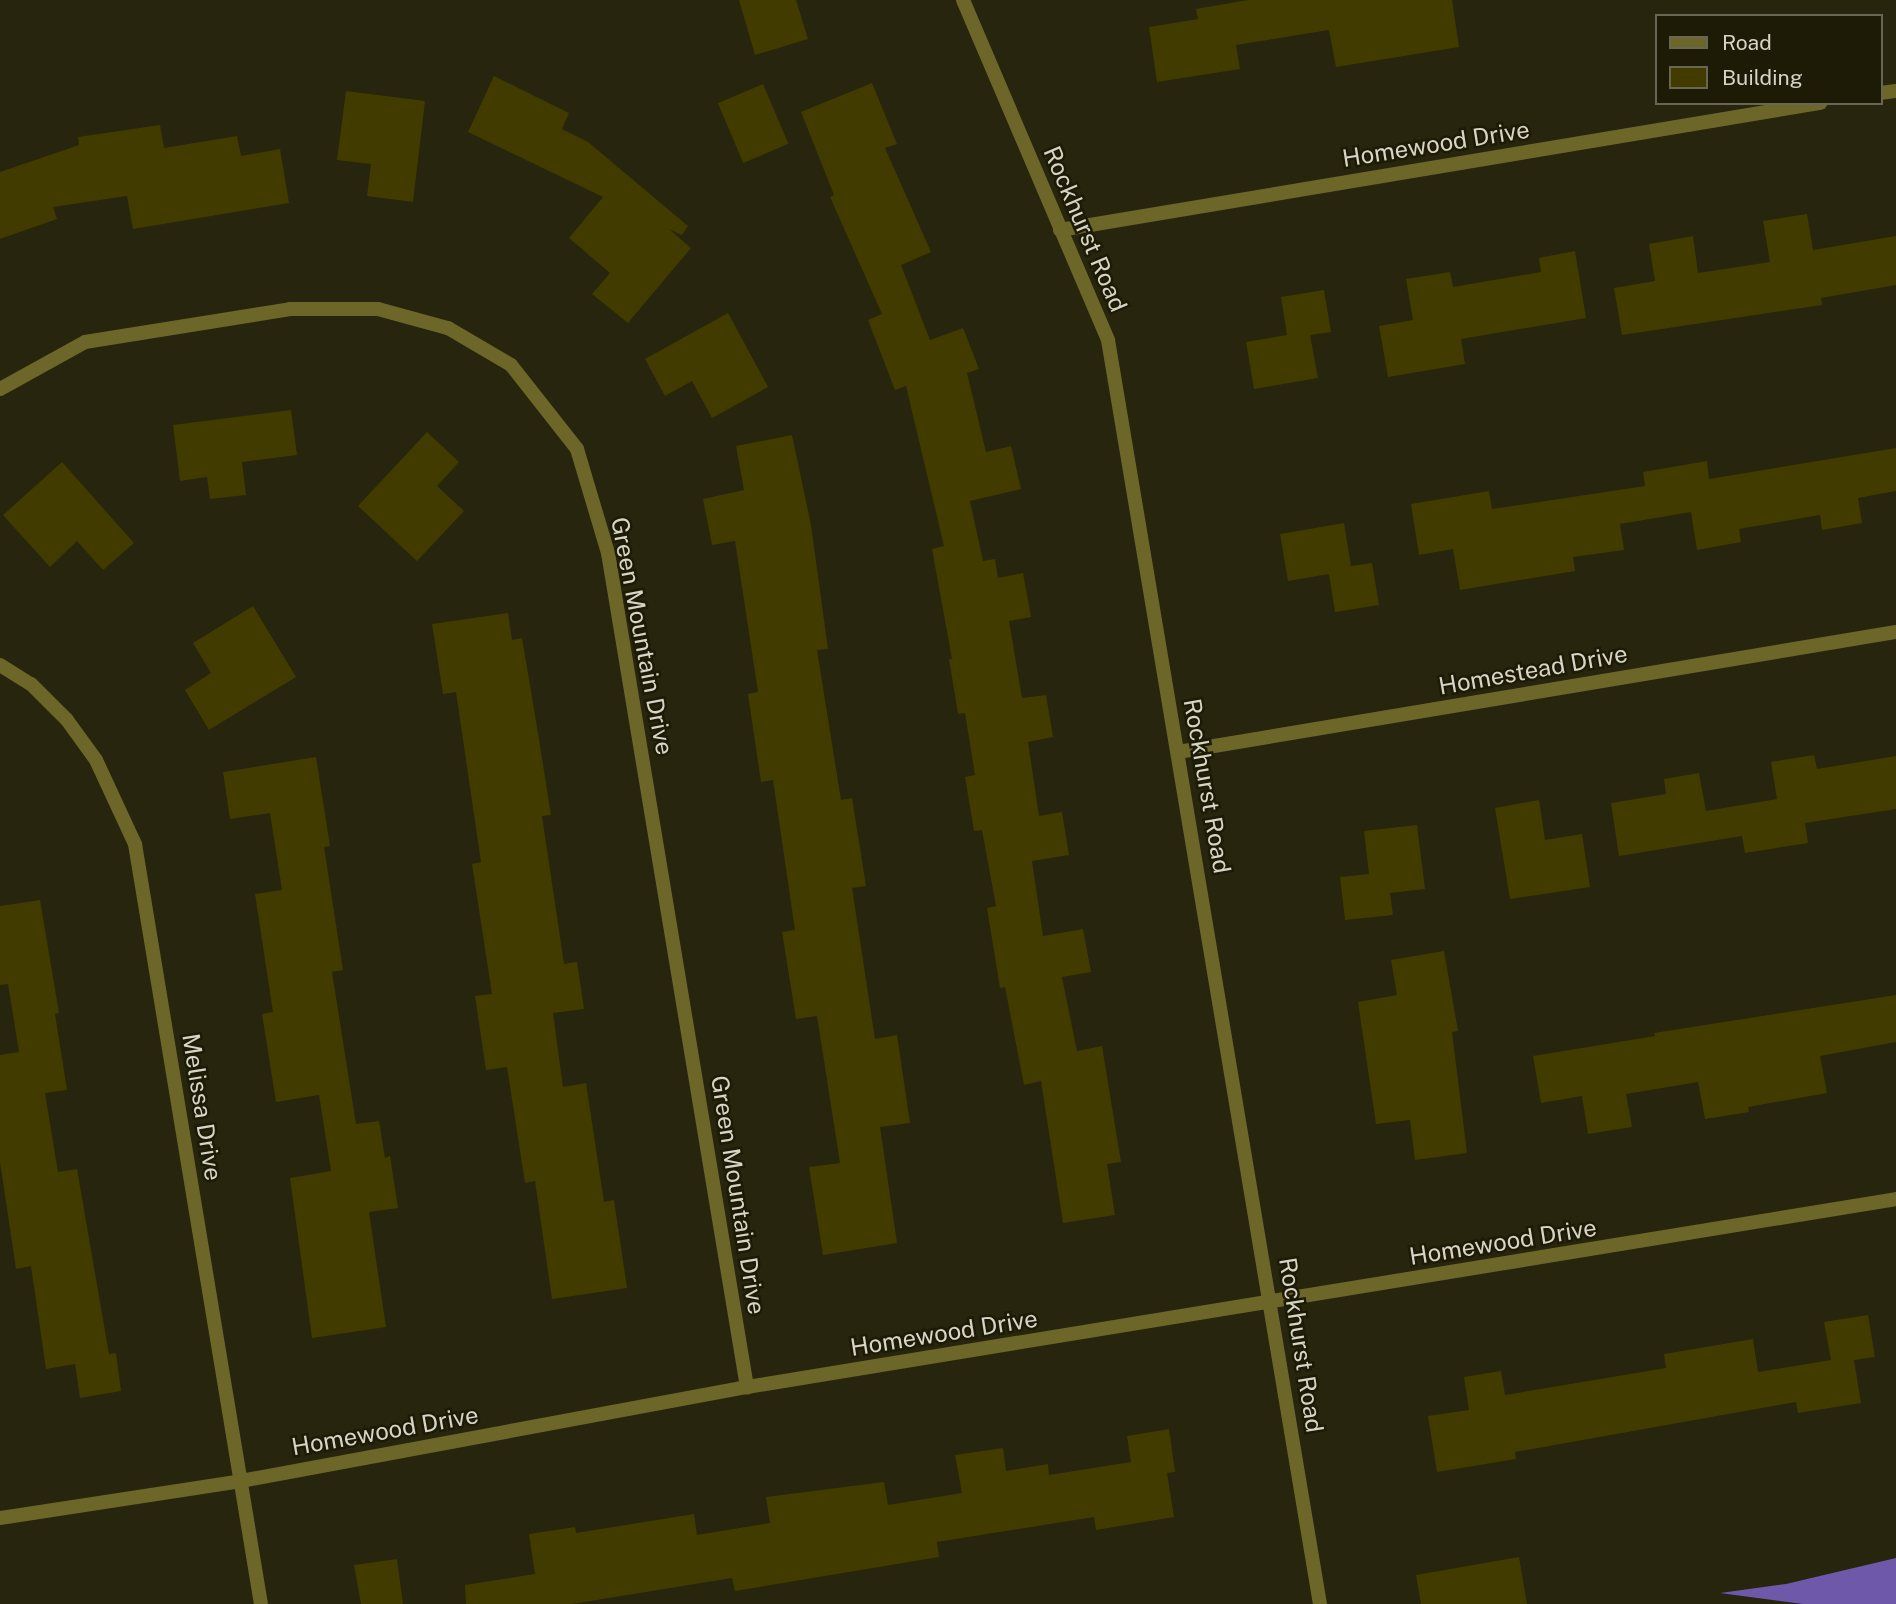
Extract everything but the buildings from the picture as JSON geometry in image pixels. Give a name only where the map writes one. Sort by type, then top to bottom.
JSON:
[{"type":"street","name":"Rockhurst Road","points":[[964,0],[1108,340],[1320,1604]]},
{"type":"street","name":"Homewood Drive","points":[[1060,230],[1808,105]]},
{"type":"street","name":"Green Mountain Drive","points":[[0,389],[85,342],[290,309],[378,309],[448,328],[511,365],[577,449],[608,553],[747,1387]]},
{"type":"street","name":"Homestead Drive","points":[[1178,752],[1896,632]]},
{"type":"street","name":"Melissa Drive","points":[[0,665],[31,684],[67,719],[96,760],[135,844],[261,1604]]},
{"type":"street","name":"Homewood Drive","points":[[0,1518],[241,1481],[747,1387],[1896,1199]]},
{"type":"shaded area","points":[[1896,1558],[1896,1604],[1803,1604],[1720,1593],[1786,1584]]}]
